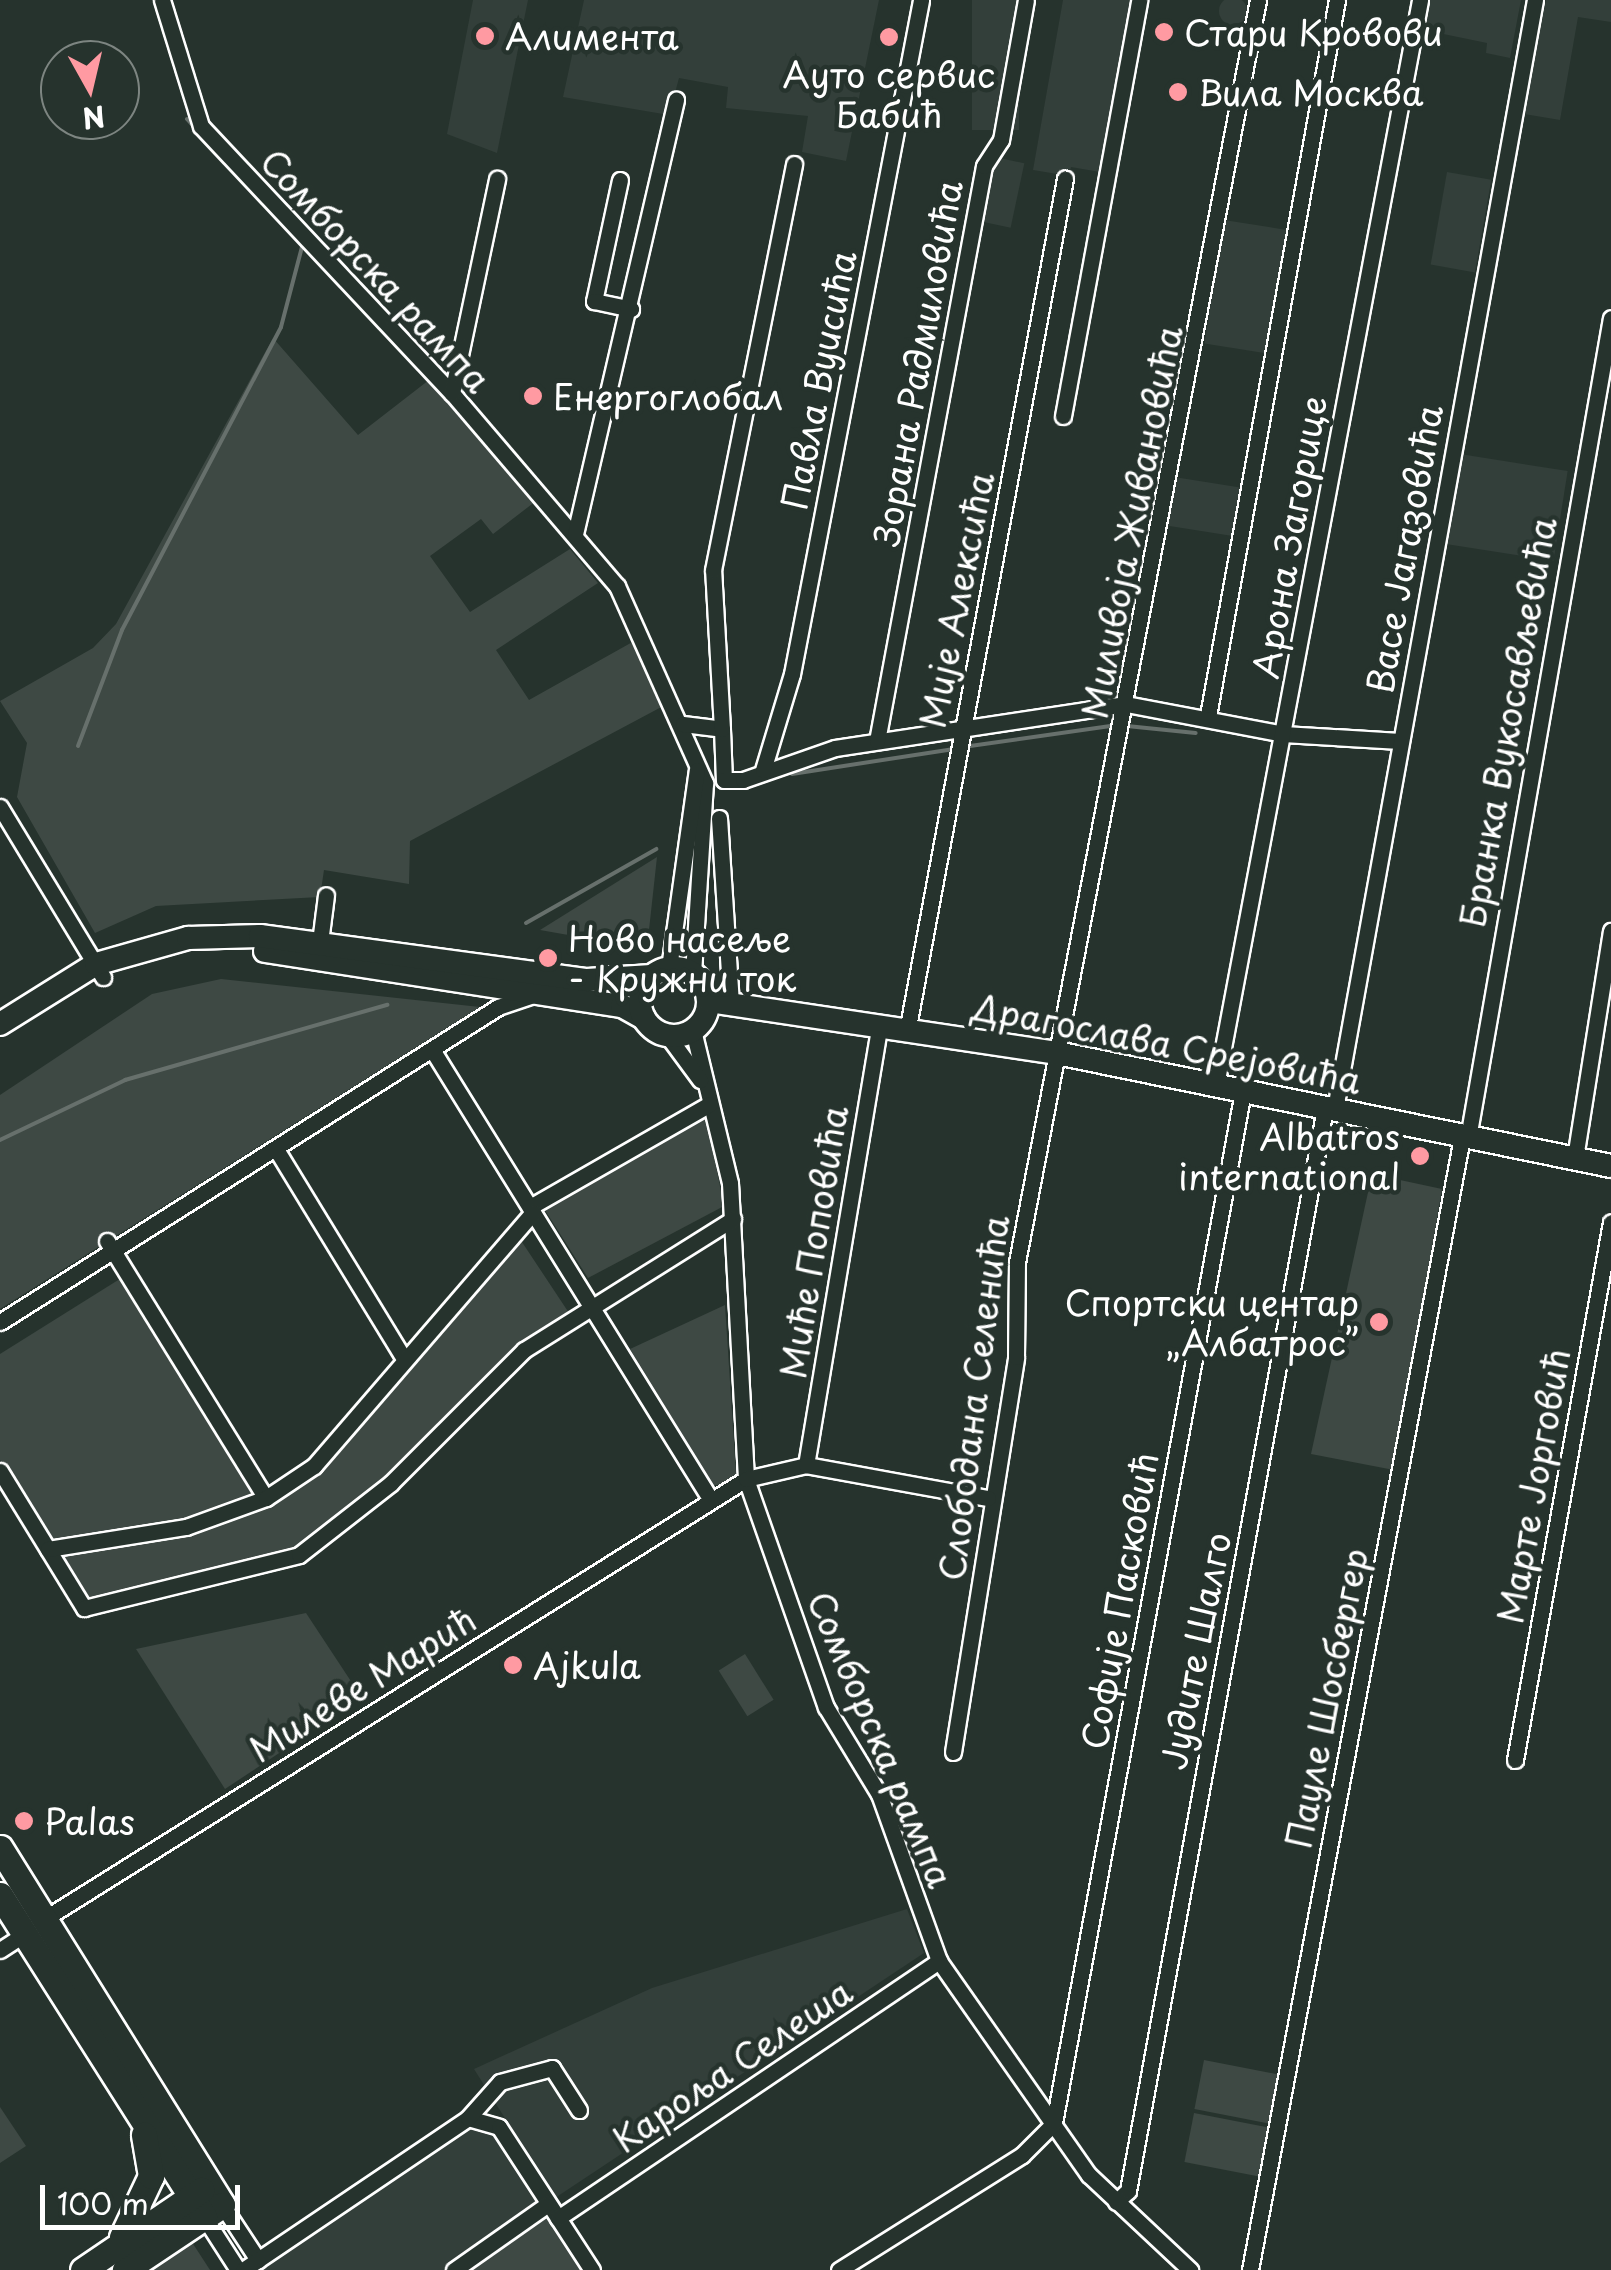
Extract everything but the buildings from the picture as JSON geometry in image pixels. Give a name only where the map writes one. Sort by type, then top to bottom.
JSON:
[{"type":"main road","points":[[0,1848],[34,1927],[140,2120],[206,2201]]},
{"type":"main road","points":[[0,1895],[34,1927],[206,2201]]},
{"type":"main road","points":[[120,2259],[151,2176],[140,2120]]},
{"type":"main road","points":[[82,2270],[120,2259],[206,2201]]},
{"type":"street","name":"Сомборска рампа","points":[[162,0],[201,126],[452,393],[617,586],[683,724],[705,783],[693,973]]},
{"type":"street","name":"Павла Вуисића","points":[[763,770],[792,674],[921,0]]},
{"type":"street","name":"Зорана Радмиловића","points":[[877,742],[984,166],[1001,140],[1026,0]]},
{"type":"street","points":[[1063,416],[1140,0]]},
{"type":"street","name":"Миливоја Живановића","points":[[1057,1053],[1124,719],[1258,0]]},
{"type":"street","points":[[1208,716],[1337,0]]},
{"type":"street","name":"Арона Загорице","points":[[1216,1085],[1420,0]]},
{"type":"street","name":"Васе Јагазовића","points":[[1330,1108],[1535,0]]},
{"type":"street","points":[[574,534],[632,309],[676,100]]},
{"type":"street","points":[[794,164],[713,570],[724,780],[877,742],[959,743],[1124,719],[1208,716],[1283,734],[1400,741]]},
{"type":"street","points":[[452,393],[497,179]]},
{"type":"street","name":"Мије Алексића","points":[[907,1032],[1064,179]]},
{"type":"street","points":[[620,180],[594,301],[632,309]]},
{"type":"street","name":"Бранка Вукосављевића","points":[[1465,1137],[1611,318]]},
{"type":"street","points":[[683,724],[722,729]]},
{"type":"street","name":"Сомборска рампа","points":[[661,972],[697,770]]},
{"type":"street","points":[[0,807],[99,971]]},
{"type":"street","points":[[0,1042],[99,971],[226,949],[496,997],[540,993],[644,1018],[667,1035],[693,1030],[720,1003],[718,818]]},
{"type":"street","points":[[320,942],[326,896]]},
{"type":"street","points":[[1575,1158],[1611,931]]},
{"type":"street","points":[[0,1024],[99,971],[188,938],[320,942],[588,980],[661,972],[693,973],[720,1003]]},
{"type":"street","points":[[644,1018],[640,1000],[661,972]]},
{"type":"street","points":[[0,1322],[110,1247],[434,1051],[496,997]]},
{"type":"street","name":"Драгослава Срејовића","points":[[720,1003],[1057,1053],[1611,1166]]},
{"type":"street","name":"Миће Поповића","points":[[806,1465],[879,1028]]},
{"type":"street","name":"Сомборска рампа","points":[[693,1030],[732,1219],[746,1479],[826,1707],[879,1794],[939,1961],[1054,2123],[1116,2202],[1190,2270]]},
{"type":"street","name":"Сомборска рампа","points":[[667,1035],[705,1087]]},
{"type":"street","points":[[434,1051],[711,1500]]},
{"type":"street","name":"Слободана Селенића","points":[[953,1752],[988,1498],[1016,1357],[1017,1262],[1057,1053]]},
{"type":"street","name":"Софије Пасковић","points":[[1054,2123],[1244,1091]]},
{"type":"street","points":[[48,1549],[186,1527],[266,1498],[314,1466],[531,1210],[710,1104]]},
{"type":"street","name":"Јудите Шалго","points":[[1116,2202],[1128,2191],[1330,1108]]},
{"type":"street","name":"Пауле Шосбергер","points":[[1250,2270],[1465,1137]]},
{"type":"street","points":[[276,1150],[404,1357]]},
{"type":"street","points":[[0,1472],[84,1608],[299,1555],[390,1483],[495,1374],[590,1305],[732,1219]]},
{"type":"street","name":"Марте Јорговић","points":[[1515,1760],[1611,1222]]},
{"type":"street","points":[[110,1247],[266,1498]]},
{"type":"street","name":"Милеве Марић","points":[[0,1950],[746,1479],[806,1465],[988,1498]]},
{"type":"street","name":"Кароља Селеша","points":[[558,2218],[939,1961]]},
{"type":"street","points":[[206,2201],[240,2270],[468,2118],[500,2082],[540,2064],[558,2076],[578,2110]]},
{"type":"street","points":[[468,2118],[499,2127],[592,2270]]},
{"type":"street","points":[[839,2270],[1022,2155],[1054,2123]]},
{"type":"street","points":[[206,2201],[258,2260]]},
{"type":"street","points":[[454,2270],[548,2204]]},
{"type":"shaded area","points":[[1233,-3],[1243,1],[1247,11],[1243,21],[1233,25],[1223,21],[1219,11],[1223,1]]},
{"type":"shaded area","points":[[473,0],[528,0],[497,153],[447,134]]},
{"type":"shaded area","points":[[584,0],[879,0],[846,161],[802,152],[808,116],[726,108],[728,87],[679,78],[669,115],[563,97]]},
{"type":"shaded area","points":[[972,0],[1019,0],[1019,130],[972,130]]},
{"type":"shaded area","points":[[1063,0],[1133,0],[1100,172],[1071,167],[1069,176],[1033,170]]},
{"type":"shaded area","points":[[1429,0],[1521,0],[1510,58],[1486,53],[1487,43],[1424,30]]},
{"type":"shaded area","points":[[1546,0],[1611,0],[1611,22],[1578,17],[1560,120],[1524,114]]},
{"type":"shaded area","points":[[995,157],[1024,163],[1011,228],[981,222]]},
{"type":"shaded area","points":[[1447,172],[1491,180],[1475,272],[1431,265]]},
{"type":"shaded area","points":[[1224,220],[1290,230],[1271,354],[1204,343]]},
{"type":"shaded area","points":[[273,338],[358,435],[429,380],[536,501],[493,534],[481,519],[430,556],[470,612],[570,549],[598,583],[496,650],[529,700],[636,640],[667,704],[410,841],[409,884],[324,870],[320,897],[156,906],[95,933],[17,797],[27,743],[0,701],[93,648],[116,624]]},
{"type":"shaded area","points":[[1460,454],[1568,471],[1553,561],[1446,544]]},
{"type":"shaded area","points":[[1174,477],[1245,488],[1237,537],[1166,525]]},
{"type":"shaded area","points":[[657,857],[648,939],[636,947],[540,930]]},
{"type":"shaded area","points":[[221,979],[480,1007],[0,1309],[0,1095],[152,994]]},
{"type":"shaded area","points":[[705,1112],[724,1206],[588,1278],[543,1207]]},
{"type":"shaded area","name":"Спортски центар „Албатрос”","points":[[1372,1174],[1442,1189],[1394,1470],[1311,1454]]},
{"type":"shaded area","points":[[516,1233],[569,1313],[494,1369],[385,1482],[301,1549],[85,1601],[56,1553],[188,1533],[265,1505],[319,1470]]},
{"type":"shaded area","points":[[123,1277],[258,1495],[184,1523],[51,1543],[0,1460],[0,1354]]},
{"type":"shaded area","points":[[725,1305],[736,1474],[723,1485],[713,1485],[630,1349]]},
{"type":"shaded area","points":[[306,1613],[362,1698],[225,1789],[136,1649]]},
{"type":"shaded area","points":[[745,1654],[774,1700],[747,1716],[719,1670]]},
{"type":"shaded area","points":[[907,1909],[924,1953],[555,2198],[474,2069],[652,1988]]},
{"type":"shaded area","points":[[1204,2060],[1280,2075],[1270,2124],[1194,2109]]},
{"type":"shaded area","points":[[0,2107],[26,2146],[0,2163]]},
{"type":"shaded area","points":[[483,2113],[548,2214],[469,2270],[250,2270]]},
{"type":"shaded area","points":[[1194,2113],[1269,2128],[1259,2177],[1184,2162]]},
{"type":"shaded area","points":[[548,2214],[581,2270],[469,2270]]},
{"type":"shaded area","points":[[186,2233],[210,2270],[131,2270]]},
{"type":"waterway","points":[[187,119],[271,212]]},
{"type":"waterway","points":[[78,746],[122,630],[281,327],[303,243]]},
{"type":"waterway","points":[[963,747],[1117,725]]},
{"type":"waterway","points":[[1127,726],[1196,733]]},
{"type":"waterway","points":[[792,774],[954,749]]},
{"type":"waterway","points":[[526,923],[656,849]]},
{"type":"waterway","points":[[0,1140],[125,1080],[387,1005]]},
{"type":"place","name":"Стари Кровови","points":[[1164,32]]},
{"type":"place","name":"Алимента","points":[[485,36]]},
{"type":"place","name":"Ауто сервис Бабић","points":[[889,37]]},
{"type":"place","name":"Вила Москва","points":[[1178,92]]},
{"type":"place","name":"Енергоглобал","points":[[533,396]]},
{"type":"place","name":"Ново насеље - Кружни ток","points":[[548,958]]},
{"type":"place","name":"Albatros international","points":[[1420,1156]]},
{"type":"place","name":"Спортски центар „Албатрос”","points":[[1379,1322]]},
{"type":"place","name":"Ajkula","points":[[513,1665]]},
{"type":"place","name":"Palas","points":[[24,1821]]}]
